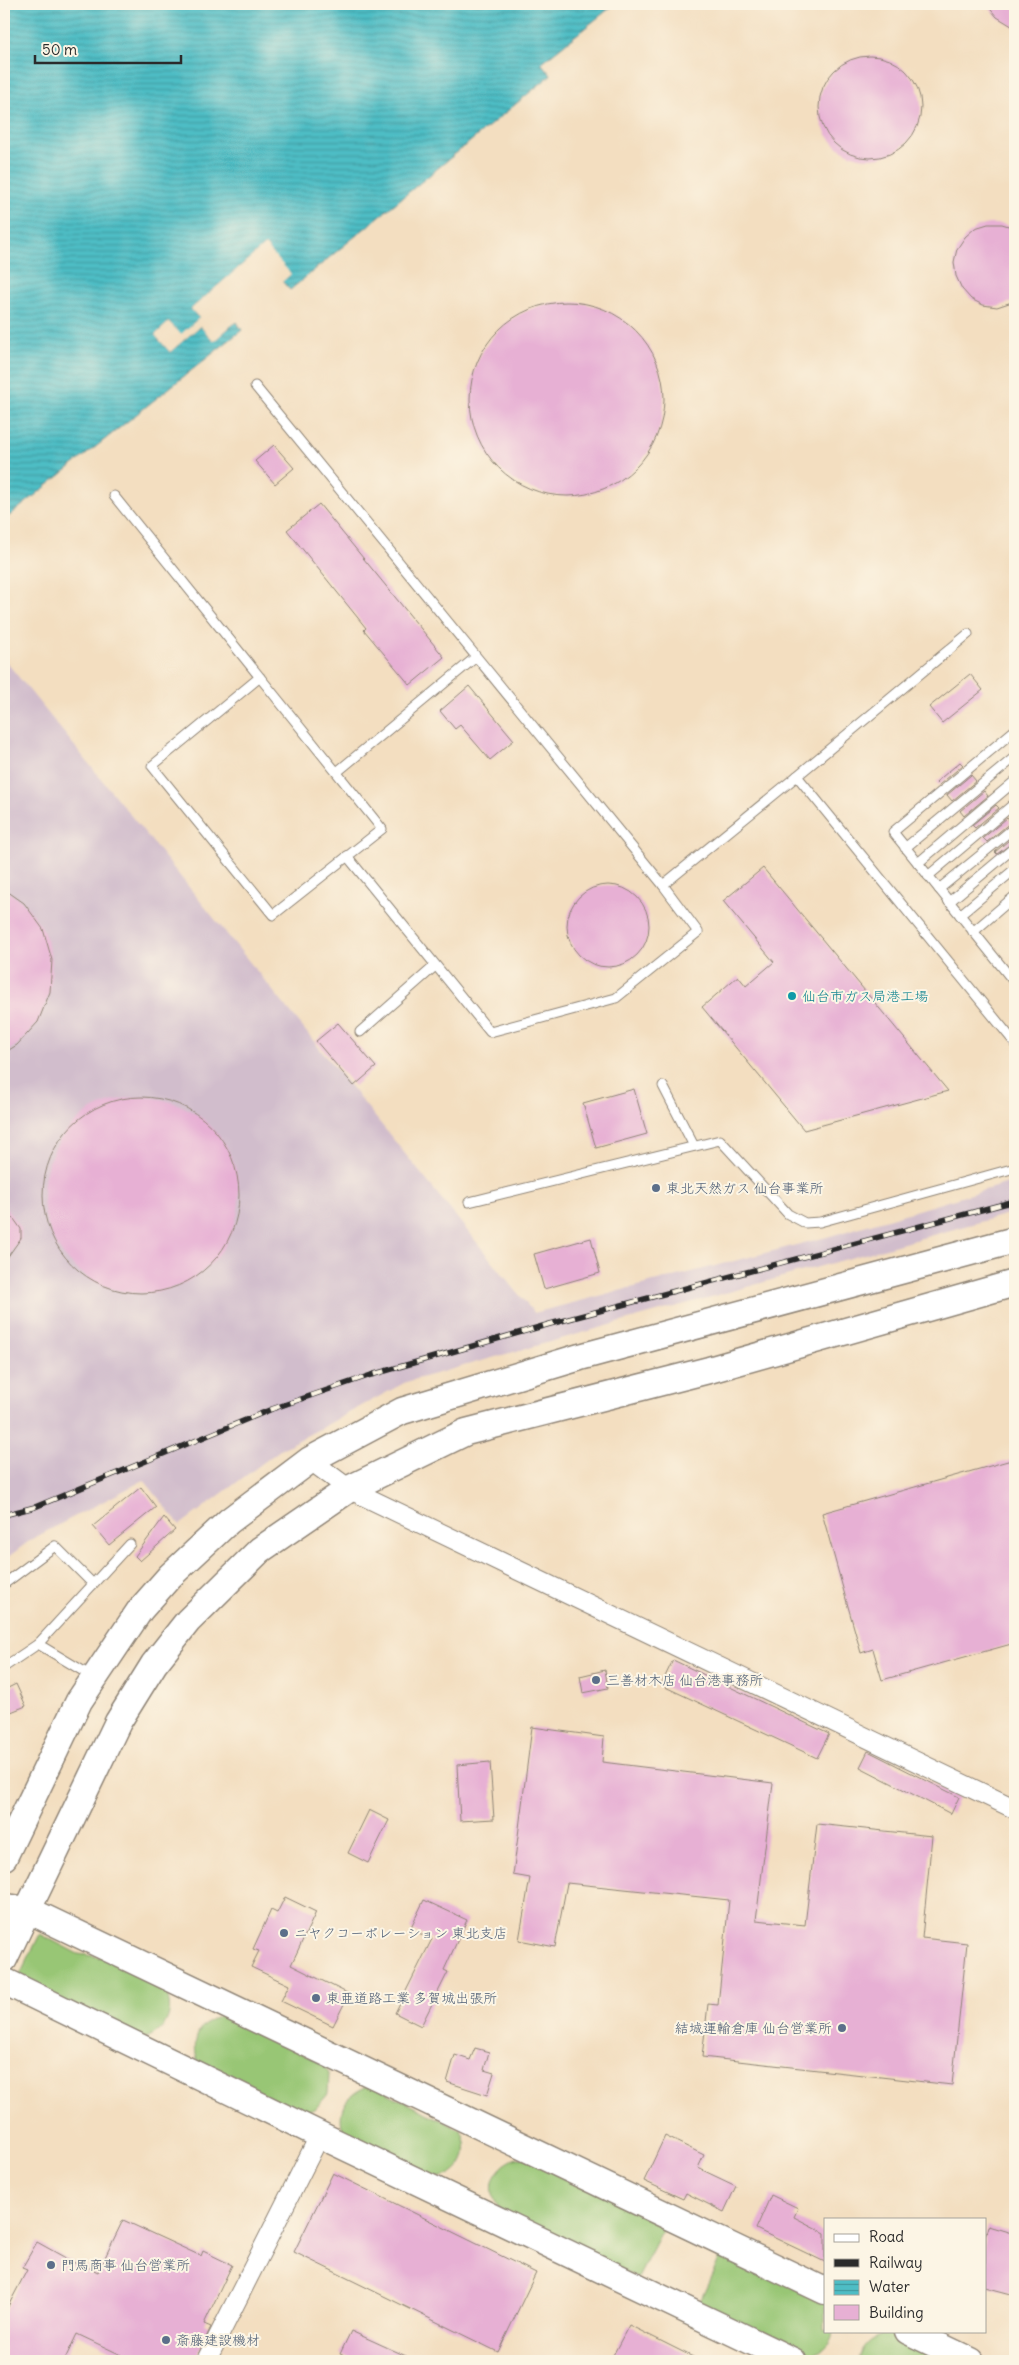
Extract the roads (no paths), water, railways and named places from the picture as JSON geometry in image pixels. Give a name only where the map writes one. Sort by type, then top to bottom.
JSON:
[{"type":"street","points":[[4,1857],[79,1701],[140,1610],[170,1576],[229,1521],[310,1460],[402,1411],[580,1357],[1015,1240]]},
{"type":"street","points":[[4,1960],[16,1908],[118,1722],[154,1664],[188,1621],[260,1550],[349,1489],[466,1432],[709,1370],[1015,1284]]},
{"type":"street","points":[[310,1460],[349,1489],[1015,1809]]},
{"type":"street","points":[[16,1908],[824,2292]]},
{"type":"street","points":[[4,1981],[320,2135],[794,2361]]},
{"type":"street","points":[[206,2361],[320,2135]]},
{"type":"street","points":[[910,2332],[971,2361]]},
{"type":"lane","points":[[254,386],[476,656],[698,932],[616,998],[490,1032],[347,856]]},
{"type":"lane","points":[[114,496],[382,828],[273,915],[152,766],[260,677]]},
{"type":"lane","points":[[662,885],[968,634]]},
{"type":"lane","points":[[337,772],[476,656]]},
{"type":"lane","points":[[1015,730],[893,832],[1015,983]]},
{"type":"lane","points":[[905,848],[1015,757]]},
{"type":"lane","points":[[797,776],[1015,1043]]},
{"type":"lane","points":[[918,863],[1015,780]]},
{"type":"lane","points":[[928,876],[1015,803]]},
{"type":"lane","points":[[939,889],[1015,827]]},
{"type":"lane","points":[[949,902],[1015,847]]},
{"type":"lane","points":[[960,915],[1015,868]]},
{"type":"lane","points":[[973,932],[1015,896]]},
{"type":"lane","points":[[360,1032],[435,966]]},
{"type":"lane","points":[[663,1086],[694,1146]]},
{"type":"lane","points":[[469,1202],[720,1140],[788,1214],[805,1223],[820,1222],[1015,1168]]},
{"type":"lane","points":[[4,1667],[38,1644],[130,1544]]},
{"type":"lane","points":[[4,1584],[55,1546],[93,1584]]},
{"type":"lane","points":[[38,1644],[95,1677]]},
{"type":"water","points":[[4,4],[615,4],[541,63],[551,75],[290,290],[282,281],[290,275],[265,245],[191,309],[199,318],[181,335],[169,322],[155,335],[170,352],[200,326],[214,341],[236,322],[242,330],[4,520]]},
{"type":"railway","points":[[4,1515],[35,1507],[272,1409],[371,1375],[550,1324],[1015,1201]]},
{"type":"place","name":"仙台市ガス局港工場","points":[[792,996]]},
{"type":"place","name":"東北天然ガス 仙台事業所","points":[[656,1188]]},
{"type":"place","name":"三善材木店 仙台港事務所","points":[[596,1680]]},
{"type":"place","name":"ニヤクコーポレーション 東北支店","points":[[284,1933]]},
{"type":"place","name":"東亜道路工業 多賀城出張所","points":[[316,1998]]},
{"type":"place","name":"結城運輸倉庫 仙台営業所","points":[[842,2028]]},
{"type":"place","name":"門馬商事 仙台営業所","points":[[51,2265]]},
{"type":"place","name":"斎藤建設機材","points":[[166,2340]]}]
